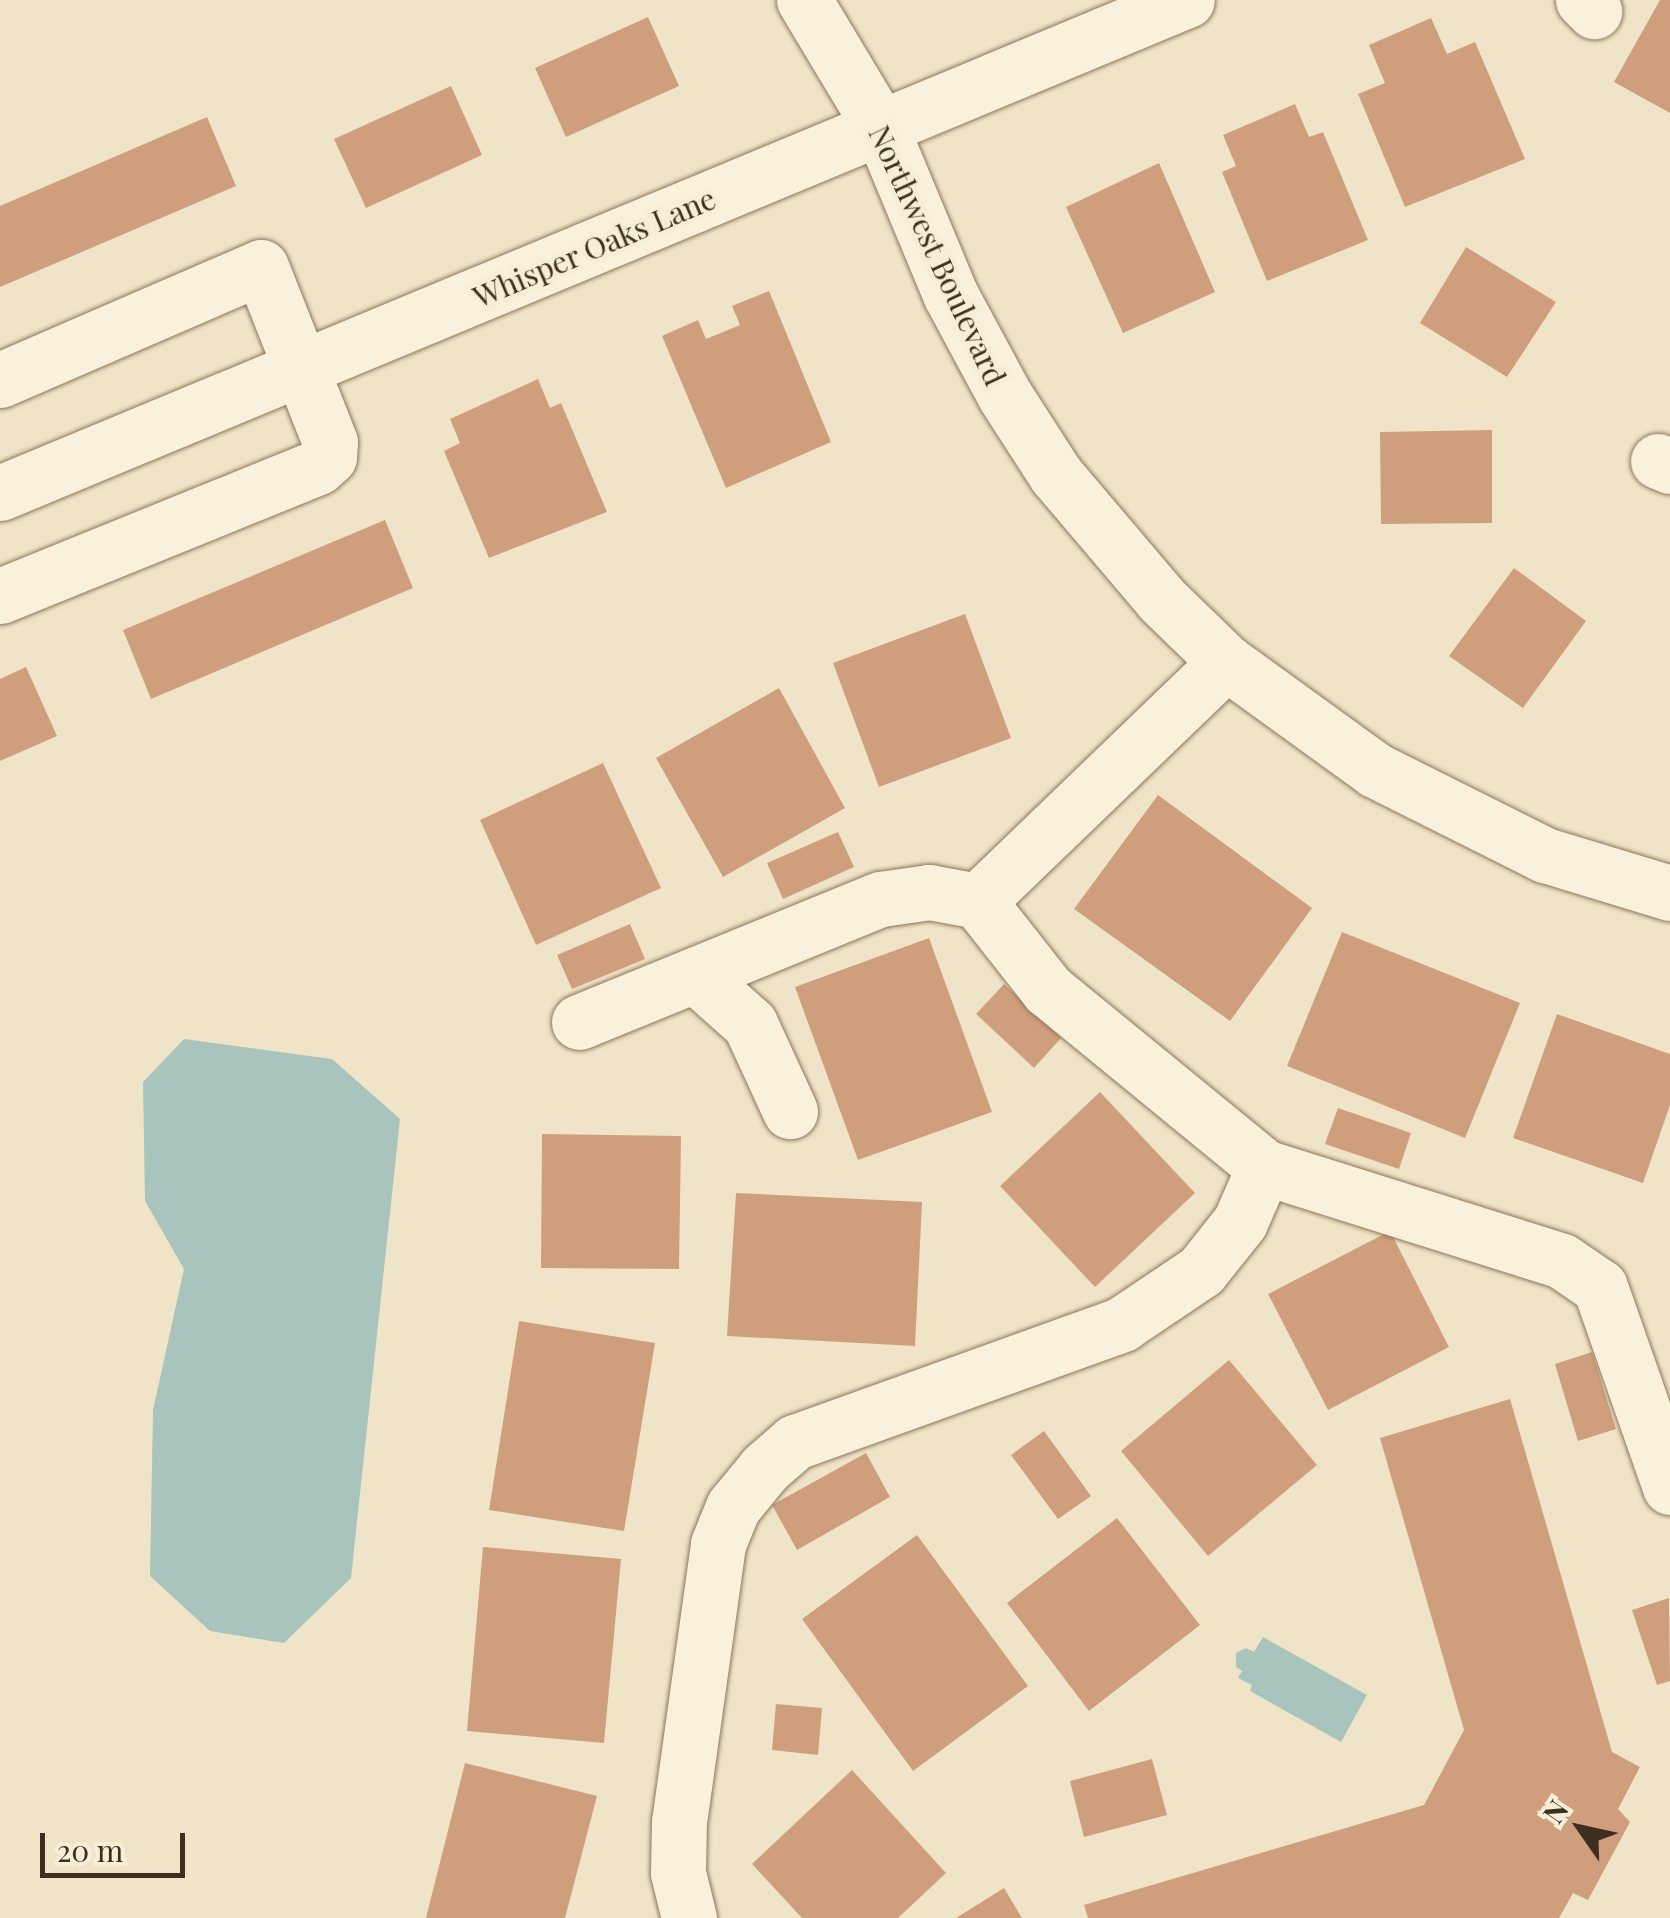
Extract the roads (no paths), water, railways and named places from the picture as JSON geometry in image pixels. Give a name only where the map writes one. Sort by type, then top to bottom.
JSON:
[{"type":"street","name":"Northwest Boulevard","points":[[804,0],[881,128],[950,294],[1041,454],[1116,548],[1226,662],[1336,744],[1432,802],[1546,855],[1670,893]]},
{"type":"street","name":"Whisper Oaks Lane","points":[[0,492],[1188,0]]},
{"type":"street","points":[[0,380],[261,267],[330,442],[328,457],[318,467],[0,596]]},
{"type":"street","points":[[978,901],[1226,662]]},
{"type":"street","points":[[579,1022],[882,899],[929,892],[978,901],[1048,990],[1264,1167],[1562,1261],[1600,1287],[1670,1487]]},
{"type":"street","points":[[695,975],[750,1024],[790,1110]]},
{"type":"street","points":[[689,1918],[678,1873],[679,1822],[718,1544],[733,1507],[765,1468],[795,1442],[1122,1324],[1201,1270],[1240,1222],[1264,1167]]},
{"type":"water","points":[[184,1039],[332,1059],[400,1119],[351,1578],[284,1643],[210,1631],[150,1576],[153,1410],[184,1269],[145,1201],[143,1082]]},
{"type":"water","points":[[1263,1637],[1367,1695],[1341,1742],[1250,1691],[1252,1685],[1238,1678],[1242,1671],[1236,1667],[1236,1653],[1246,1648],[1254,1652]]}]
